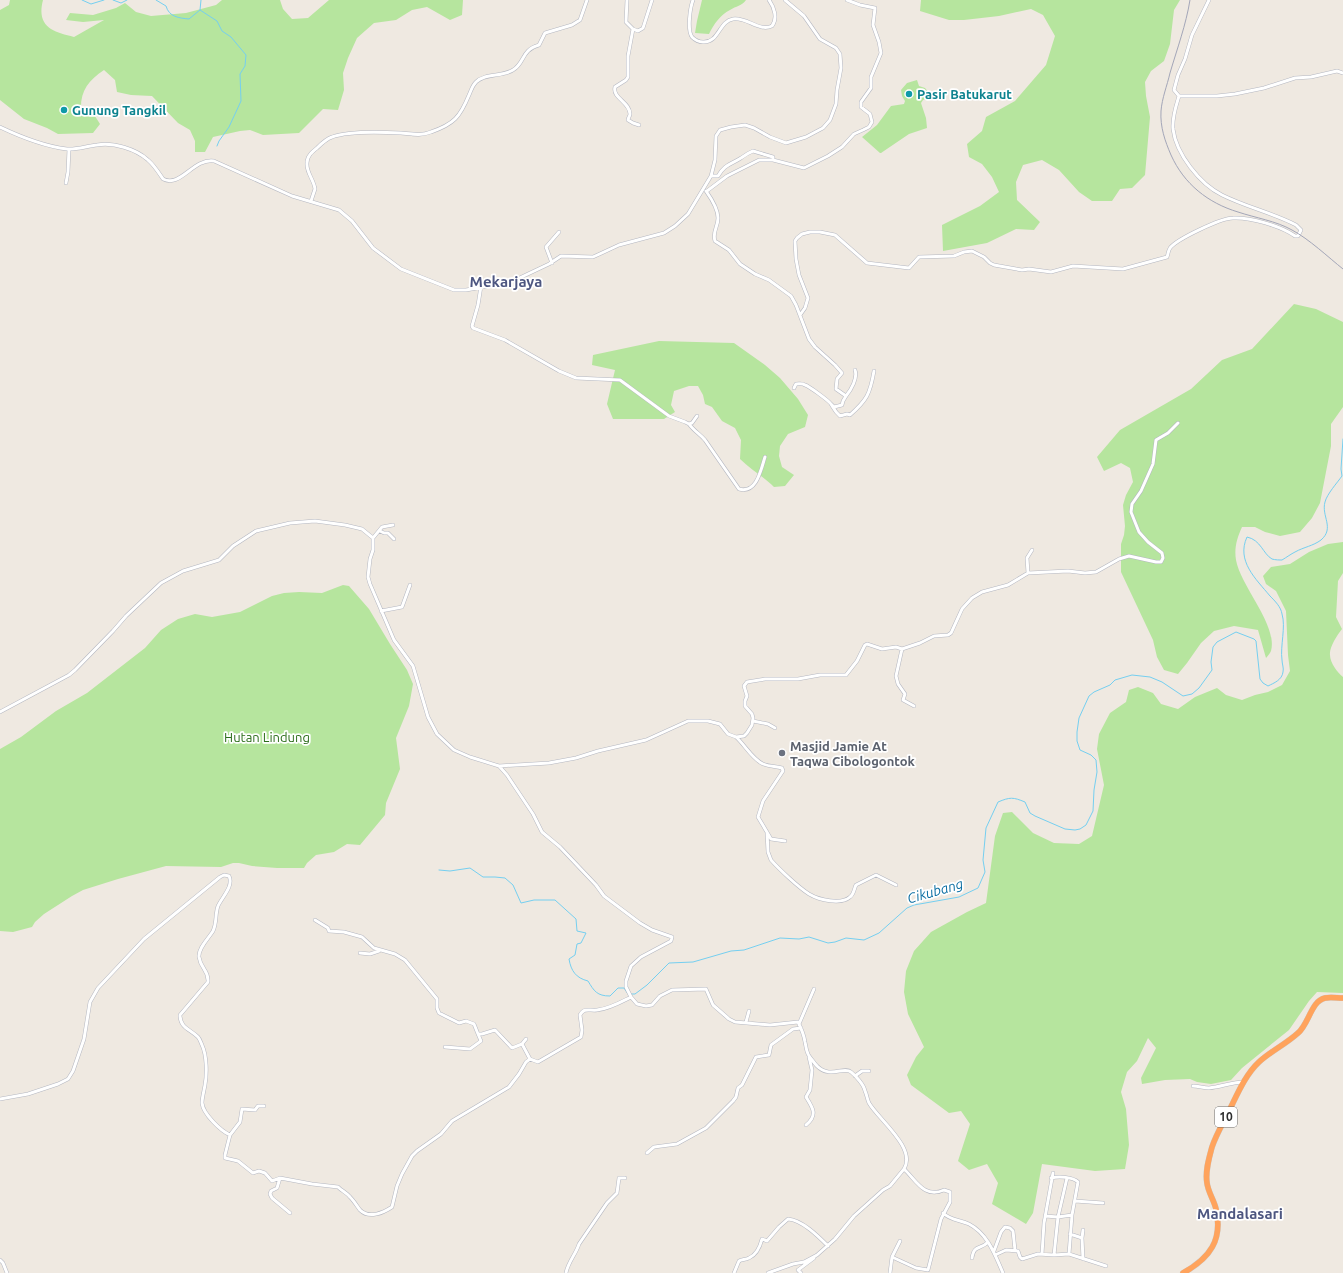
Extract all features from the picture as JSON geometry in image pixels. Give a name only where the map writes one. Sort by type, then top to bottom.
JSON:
[{"type":"highway","name":"10","points":[[1183,1273],[1208,1255],[1215,1242],[1219,1225],[1216,1207],[1207,1185],[1207,1167],[1215,1137],[1244,1082],[1258,1063],[1288,1042],[1304,1028],[1312,1011],[1319,1001],[1328,998],[1343,998]]},
{"type":"street","points":[[311,201],[315,188],[308,170],[307,161],[311,154],[330,138],[344,133],[424,134],[448,124],[456,119],[463,110],[472,87],[477,81],[513,70],[518,66],[527,51],[538,45],[546,33],[572,25],[580,20],[587,0]]},
{"type":"street","points":[[627,0],[626,22],[633,29],[640,30],[643,28],[652,0]]},
{"type":"street","points":[[693,0],[690,8],[691,35],[697,41],[704,42],[712,40],[724,23],[733,19],[744,20],[764,28],[772,26],[775,22],[775,11],[769,0]]},
{"type":"street","points":[[0,127],[42,144],[69,149],[99,144],[132,150],[148,159],[163,179],[171,182],[175,181],[198,164],[210,161],[214,162],[292,196],[340,210],[352,221],[373,248],[401,269],[454,290],[466,290],[481,286],[511,282],[552,263],[559,257],[593,257],[618,245],[664,233],[685,217],[711,176],[715,160],[716,136],[720,130],[745,125],[786,143],[798,141],[823,128],[830,119],[836,104],[841,68],[839,52],[836,48],[820,39],[804,16],[785,0]]},
{"type":"street","points":[[707,191],[727,176],[759,160],[773,160],[804,168],[842,147],[854,134],[864,130],[872,122],[870,114],[861,107],[861,102],[871,88],[871,77],[881,53],[873,25],[875,8],[860,5],[847,0]]},
{"type":"street","points":[[1179,96],[1174,90],[1178,75],[1195,27],[1209,0]]},
{"type":"street","points":[[633,29],[628,56],[628,77],[615,87],[614,91],[628,108],[630,115],[628,120],[639,125]]},
{"type":"street","points":[[1179,96],[1217,96],[1235,94],[1264,88],[1295,78],[1311,77],[1337,71],[1343,73]]},
{"type":"street","points":[[800,315],[805,308],[808,298],[797,265],[795,241],[802,234],[810,232],[835,235],[864,261],[870,264],[909,268],[919,257],[954,256],[969,251],[984,257],[994,265],[1022,270],[1029,269],[1051,272],[1073,266],[1120,269],[1167,257],[1169,249],[1187,236],[1232,218],[1255,220],[1298,236],[1301,230],[1296,225],[1223,196],[1211,188],[1196,174],[1182,154],[1176,140],[1173,121],[1179,96]]},
{"type":"street","points":[[66,183],[69,149]]},
{"type":"street","points":[[711,176],[718,176],[729,164],[753,151],[774,157],[773,160]]},
{"type":"street","points":[[704,188],[707,191],[718,215],[718,222],[714,232],[715,241],[731,252],[740,264],[755,274],[768,280],[794,299],[807,336],[815,347],[842,373],[837,379],[836,389],[846,396]]},
{"type":"street","points":[[552,263],[546,247],[559,232]]},
{"type":"street","points":[[481,286],[478,305],[472,326],[473,328],[505,340],[559,371],[576,378],[620,380],[669,416],[689,424],[693,430],[705,440],[739,489],[743,490],[754,485],[765,456]]},
{"type":"street","points":[[794,388],[796,384],[801,383],[834,407],[840,406],[852,388],[856,375],[855,370]]},
{"type":"street","points":[[831,404],[835,412],[840,416],[847,414],[850,415],[864,402],[872,388],[874,371]]},
{"type":"street","points":[[689,424],[692,423],[697,416]]},
{"type":"street","points":[[736,737],[746,735],[753,721],[753,715],[745,706],[747,697],[744,688],[746,682],[765,679],[798,679],[820,675],[846,675],[866,645],[882,650],[896,647],[902,649],[920,643],[934,636],[950,634],[962,608],[972,598],[982,592],[1008,585],[1028,573],[1068,571],[1096,572],[1119,559],[1129,556],[1156,562],[1162,561],[1164,557],[1162,553],[1137,529],[1131,514],[1131,507],[1141,491],[1153,464],[1156,440],[1168,433],[1178,423]]},
{"type":"street","points":[[0,712],[69,675],[126,616],[161,583],[183,571],[219,560],[232,546],[256,532],[290,523],[315,521],[358,528],[372,538],[373,546],[370,559],[369,581],[381,611],[394,640],[413,666],[426,713],[437,734],[454,750],[470,757],[499,766],[549,762],[576,758],[598,751],[646,740],[688,721],[708,721],[720,724],[727,733],[736,737],[744,744],[752,755],[762,764],[782,768],[783,771],[762,803],[758,817],[771,839],[785,842]]},
{"type":"street","points":[[372,538],[382,527],[394,525]]},
{"type":"street","points":[[380,530],[384,533],[388,533],[394,539]]},
{"type":"street","points":[[1028,573],[1027,558],[1032,550]]},
{"type":"street","points":[[381,611],[402,607],[410,585]]},
{"type":"street","points":[[902,649],[896,676],[898,684],[905,694],[903,700],[914,706]]},
{"type":"street","points":[[753,721],[768,724],[776,728]]},
{"type":"street","points":[[499,766],[508,775],[533,814],[542,832],[560,847],[596,885],[604,896],[642,924],[652,930],[672,937],[671,941],[640,957],[633,963],[626,978],[631,997],[637,1004],[647,1006],[652,1005],[658,997],[672,990],[706,989],[713,1006],[735,1022],[770,1025],[798,1022],[812,1070],[810,1090],[806,1097],[814,1116],[812,1121],[806,1125]]},
{"type":"street","points":[[767,832],[768,852],[771,860],[810,894],[830,901],[839,902],[846,900],[852,895],[856,886],[876,875],[896,885]]},
{"type":"street","points":[[0,1099],[28,1094],[68,1079],[72,1074],[82,1044],[90,1002],[101,984],[144,939],[220,876],[227,875],[230,880],[229,888],[218,908],[214,929],[199,956],[200,965],[208,974],[208,982],[181,1013],[180,1017],[183,1027],[199,1038],[202,1046],[206,1083],[202,1104],[205,1111],[217,1126],[230,1135]]},
{"type":"street","points":[[315,920],[328,928],[329,931],[358,935],[373,948],[397,955],[405,960],[437,999],[437,1008],[439,1013],[459,1023],[466,1021],[474,1024],[481,1041],[470,1048],[445,1047]]},
{"type":"street","points":[[360,953],[370,954],[381,950]]},
{"type":"street","points":[[647,1153],[654,1147],[677,1144],[707,1128],[736,1097],[738,1088],[742,1085],[756,1057],[769,1055],[771,1045],[793,1029],[800,1026],[814,989]]},
{"type":"street","points":[[523,1044],[530,1059],[538,1062],[581,1037],[582,1030],[580,1015],[583,1011],[586,1009],[602,1009],[631,997]]},
{"type":"street","points":[[746,1022],[750,1011]]},
{"type":"street","points":[[478,1034],[494,1030],[512,1048],[523,1044],[526,1039]]},
{"type":"street","points":[[801,1273],[798,1270],[828,1246],[854,1216],[883,1190],[890,1186],[907,1164],[905,1152],[894,1134],[868,1102],[865,1089],[852,1072],[846,1070],[835,1073],[824,1070],[816,1066],[815,1061],[808,1055]]},
{"type":"street","points":[[264,1106],[258,1106],[255,1110],[242,1109],[240,1122],[230,1135],[224,1155],[225,1158],[238,1161],[253,1174],[259,1171],[265,1173],[272,1181],[280,1178],[312,1184],[333,1185],[349,1196],[361,1211],[370,1215],[386,1211],[392,1207],[402,1174],[414,1153],[440,1134],[452,1121],[509,1087],[526,1062],[530,1059]]},
{"type":"street","points":[[855,1076],[862,1071],[869,1071]]},
{"type":"street","points":[[1193,1086],[1209,1088],[1234,1082],[1244,1082]]},
{"type":"street","points":[[904,1169],[919,1186],[937,1193],[944,1190],[950,1192],[950,1202],[943,1213],[928,1270]]},
{"type":"street","points":[[1042,1254],[1045,1216],[1053,1173]]},
{"type":"street","points":[[1051,1178],[1058,1177],[1078,1181],[1072,1215],[1069,1254]]},
{"type":"street","points":[[280,1178],[277,1188],[271,1191],[270,1194],[272,1198],[290,1214]]},
{"type":"street","points":[[566,1273],[569,1262],[578,1244],[607,1203],[617,1193],[619,1178],[625,1178]]},
{"type":"street","points":[[1054,1255],[1058,1217],[1067,1178]]},
{"type":"street","points":[[1075,1201],[1104,1203]]},
{"type":"street","points":[[943,1213],[975,1228],[994,1251],[1003,1273]]},
{"type":"street","points":[[1045,1216],[1058,1217],[1072,1215]]},
{"type":"street","points":[[734,1273],[739,1261],[754,1255],[758,1250],[762,1239],[767,1241],[788,1220],[796,1220],[816,1234],[828,1246]]},
{"type":"street","points":[[994,1251],[1001,1232],[1005,1227],[1010,1228],[1013,1231],[1015,1250]]},
{"type":"street","points":[[1083,1230],[1083,1259]]},
{"type":"street","points":[[1070,1234],[1082,1238]]},
{"type":"street","points":[[890,1273],[892,1257],[900,1241]]},
{"type":"street","points":[[972,1258],[976,1248],[984,1246],[988,1242]]},
{"type":"street","points":[[996,1255],[1006,1250],[1015,1250],[1019,1252],[1021,1259],[1042,1254],[1069,1254],[1106,1266]]},
{"type":"street","points":[[768,1273],[804,1262],[814,1257]]},
{"type":"street","points":[[892,1257],[916,1268],[933,1271]]},
{"type":"street","points":[[0,1260],[3,1263],[7,1273]]},
{"type":"street","points":[[914,1273],[916,1268]]},
{"type":"green space","points":[[10,0],[43,0],[41,9],[42,16],[48,27],[59,33],[74,37],[104,20],[83,22],[66,20],[70,13],[93,15],[116,8],[125,3],[136,12],[151,16],[186,13],[216,5],[222,0],[280,0],[283,9],[292,19],[308,18],[329,0],[463,0],[462,15],[450,20],[427,7],[412,10],[396,20],[374,23],[357,38],[348,58],[343,73],[344,90],[338,110],[323,109],[299,133],[263,135],[250,130],[240,131],[213,137],[205,152],[195,152],[195,141],[190,130],[178,123],[152,96],[131,95],[117,92],[115,80],[104,70],[89,83],[82,98],[81,111],[93,113],[100,124],[93,133],[58,134],[24,119],[0,100],[0,10],[9,5]]},
{"type":"green space","points":[[702,0],[746,0],[741,5],[723,14],[715,23],[709,34],[695,33]]},
{"type":"green space","points":[[921,0],[1180,0],[1174,10],[1170,44],[1164,61],[1151,71],[1145,82],[1150,117],[1145,175],[1132,188],[1120,189],[1112,201],[1092,201],[1079,192],[1059,170],[1042,160],[1023,165],[1016,182],[1017,200],[1040,222],[1034,230],[1016,229],[987,243],[943,251],[942,225],[980,206],[999,192],[992,177],[982,164],[969,157],[967,144],[982,131],[986,117],[1015,101],[1046,65],[1055,36],[1043,15],[1031,9],[999,16],[949,20],[920,11]]},
{"type":"green space","points":[[917,80],[919,86],[925,88],[929,93],[928,98],[923,100],[921,103],[926,118],[927,128],[909,134],[880,153],[862,137],[877,125],[891,106],[904,104],[905,101],[901,90],[907,83]]},
{"type":"green space","points":[[1294,304],[1316,309],[1343,322],[1343,407],[1331,424],[1331,446],[1320,503],[1312,518],[1300,532],[1280,536],[1265,532],[1255,527],[1242,527],[1237,539],[1235,551],[1239,571],[1269,630],[1272,641],[1271,651],[1266,658],[1258,630],[1234,626],[1214,631],[1201,643],[1178,674],[1164,670],[1157,657],[1153,640],[1121,572],[1121,544],[1125,526],[1123,505],[1126,495],[1133,482],[1130,468],[1121,463],[1104,471],[1097,457],[1120,430],[1191,389],[1222,360],[1252,349]]},
{"type":"green space","points":[[659,341],[734,343],[765,365],[780,378],[798,399],[808,415],[805,427],[788,434],[780,446],[779,456],[782,467],[794,475],[785,486],[774,487],[740,459],[741,440],[735,428],[722,421],[712,407],[705,404],[703,395],[698,386],[689,386],[674,391],[671,405],[675,412],[664,419],[613,419],[607,404],[615,370],[592,365],[593,355]]},
{"type":"green space","points":[[1343,542],[1343,573],[1338,581],[1336,617],[1342,629],[1332,645],[1330,658],[1343,677],[1343,993],[1317,992],[1289,1030],[1242,1068],[1231,1080],[1211,1084],[1197,1082],[1190,1079],[1165,1080],[1142,1084],[1141,1078],[1156,1048],[1148,1038],[1137,1061],[1127,1072],[1121,1092],[1126,1109],[1129,1145],[1125,1169],[1095,1171],[1042,1164],[1033,1213],[1026,1224],[992,1204],[998,1183],[987,1164],[969,1170],[958,1161],[970,1124],[961,1111],[949,1113],[911,1085],[907,1075],[916,1057],[924,1047],[908,1014],[904,992],[906,971],[914,951],[931,932],[986,903],[995,836],[1003,813],[1012,812],[1033,833],[1054,843],[1079,844],[1092,836],[1104,785],[1097,749],[1099,734],[1110,713],[1126,702],[1129,690],[1138,687],[1153,693],[1161,704],[1178,709],[1195,697],[1217,688],[1226,695],[1242,700],[1268,692],[1282,685],[1290,671],[1286,611],[1276,591],[1266,584],[1263,576],[1271,567],[1290,564],[1309,552],[1328,544]]},
{"type":"green space","name":"Hutan Lindung","points":[[343,585],[349,586],[369,609],[407,670],[413,684],[409,706],[396,738],[400,769],[386,803],[385,815],[360,845],[347,844],[334,852],[316,855],[304,868],[277,868],[252,866],[239,863],[233,863],[221,867],[166,866],[83,890],[44,914],[32,927],[13,932],[0,931],[0,749],[21,737],[56,711],[87,693],[145,648],[161,630],[178,619],[195,614],[212,617],[240,612],[272,596],[284,593],[299,592],[322,593]]},
{"type":"waterway","points":[[82,0],[91,4],[104,0]]},
{"type":"waterway","points":[[113,0],[121,3],[127,0]]},
{"type":"waterway","points":[[156,0],[166,6],[169,13],[178,17],[189,19],[200,10]]},
{"type":"waterway","points":[[201,0],[200,10],[217,21],[222,31],[231,37],[246,55],[245,66],[240,74],[241,101],[229,127],[217,146]]},
{"type":"waterway","name":"Cikubang","points":[[631,994],[635,994],[647,985],[669,963],[693,962],[731,951],[744,950],[780,938],[799,939],[809,937],[828,943],[846,938],[864,940],[879,933],[907,908],[914,905],[959,897],[978,888],[985,872],[983,860],[986,828],[998,802],[1002,800],[1009,798],[1021,800],[1025,802],[1030,813],[1035,816],[1065,829],[1080,829],[1086,825],[1093,811],[1097,772],[1096,760],[1091,755],[1080,750],[1077,741],[1079,718],[1089,696],[1094,692],[1110,685],[1115,680],[1132,675],[1150,677],[1162,682],[1183,696],[1192,694],[1199,688],[1212,670],[1211,662],[1213,647],[1217,642],[1236,632],[1256,641],[1260,679],[1263,683],[1268,686],[1277,681],[1281,677],[1283,670],[1283,619],[1278,604],[1259,583],[1249,569],[1244,554],[1244,546],[1247,537],[1256,541],[1272,559],[1282,560],[1321,540],[1327,531],[1324,507],[1325,502],[1330,492],[1342,476],[1343,439]]},
{"type":"waterway","points":[[439,870],[450,871],[470,868],[483,877],[505,878],[513,885],[521,903],[534,900],[555,900],[576,919],[577,931],[586,933],[581,943],[577,944],[575,955],[569,959],[571,967],[577,976],[588,981],[594,990],[599,994],[610,996],[618,988],[624,988],[628,994]]},
{"type":"railway","points":[[1190,0],[1184,28],[1163,97],[1161,111],[1163,134],[1176,165],[1190,183],[1207,198],[1227,208],[1273,222],[1292,230],[1312,243],[1343,269]]},
{"type":"place","name":"Pasir Batukarut","points":[[909,94]]},
{"type":"place","name":"Gunung Tangkil","points":[[64,110]]},
{"type":"place","name":"Masjid Jamie At Taqwa Cibologontok","points":[[782,753]]},
{"type":"district","name":"Mekarjaya","points":[[506,282]]},
{"type":"district","name":"Mandalasari","points":[[1240,1214]]}]
